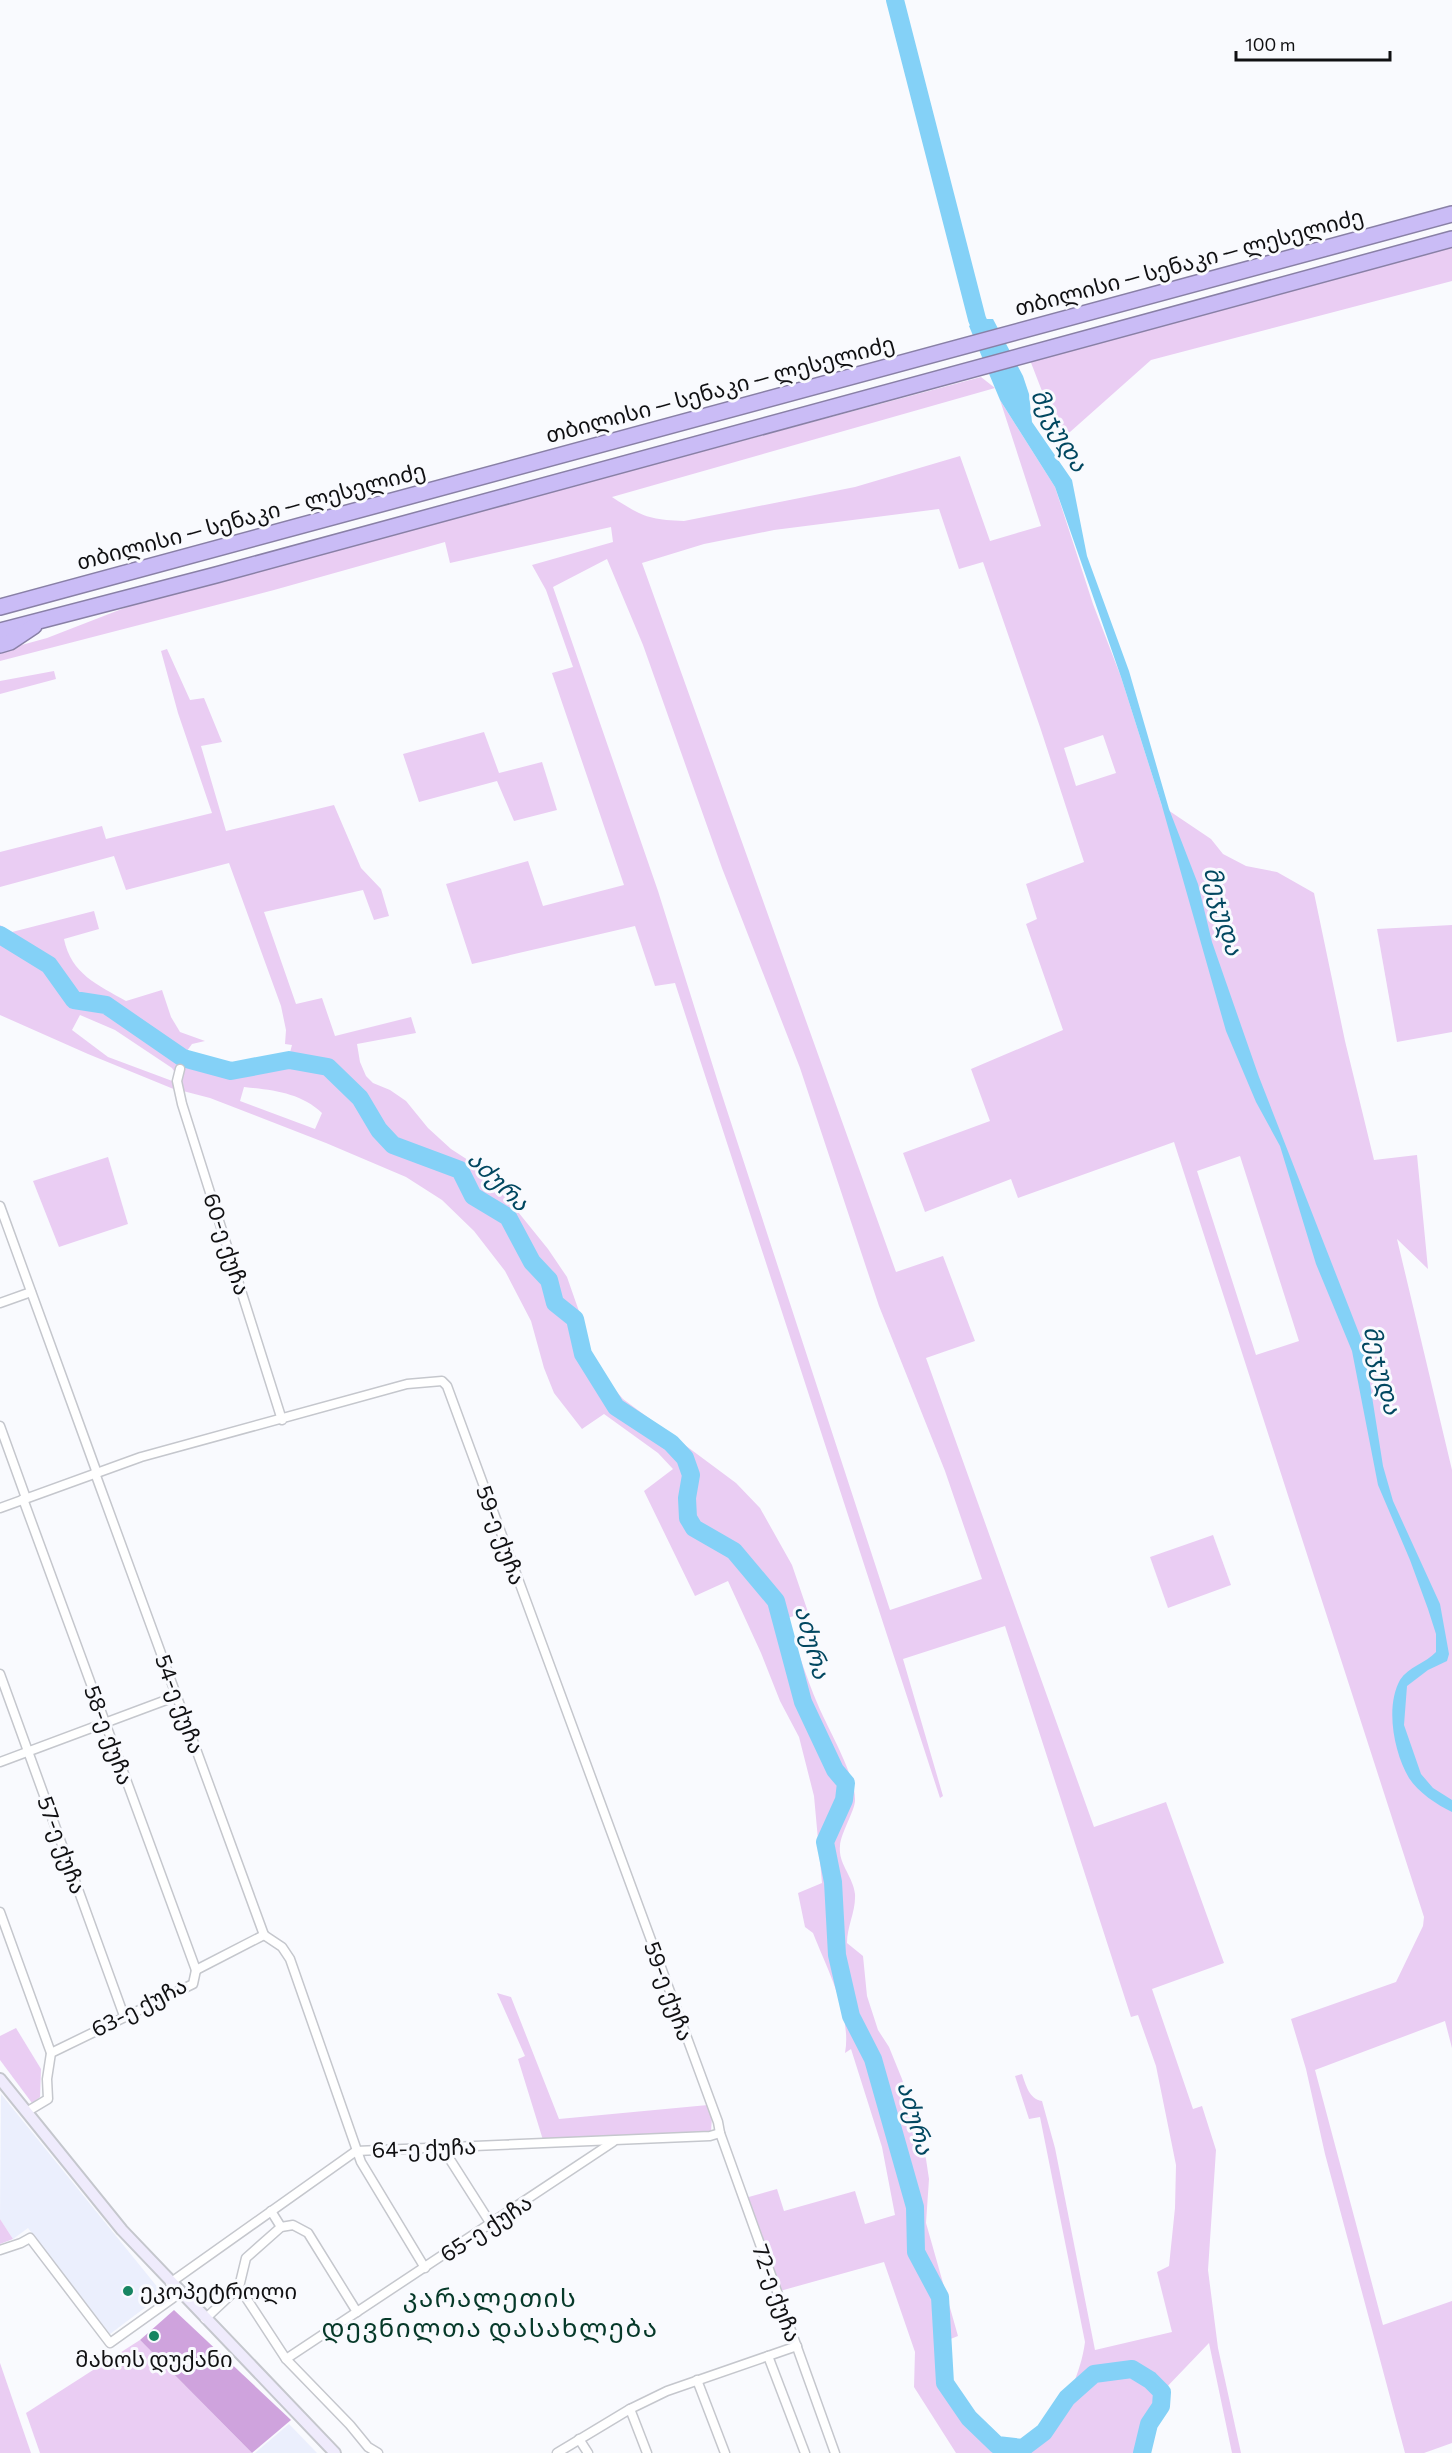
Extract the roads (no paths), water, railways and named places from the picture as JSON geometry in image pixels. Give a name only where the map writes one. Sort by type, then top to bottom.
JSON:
[{"type":"highway","name":"თბილისი — სენაკი — ლესელიძე","points":[[0,607],[1452,214]]},
{"type":"highway","name":"თბილისი — სენაკი — ლესელიძე","points":[[0,631],[216,575],[1452,239]]},
{"type":"highway","points":[[0,645],[10,642],[43,619]]},
{"type":"main road","points":[[0,2079],[122,2230],[170,2283],[335,2453]]},
{"type":"street","name":"60-ე ქუჩა","points":[[180,1068],[177,1081],[182,1104],[282,1420]]},
{"type":"street","name":"54-ე ქუჩა","points":[[0,1206],[264,1935]]},
{"type":"street","points":[[0,1303],[31,1292]]},
{"type":"street","name":"59-ე ქუჩა","points":[[0,1508],[141,1457],[407,1384],[442,1382],[447,1386],[718,2122]]},
{"type":"street","name":"58-ე ქუჩა","points":[[0,1426],[105,1723],[196,1970]]},
{"type":"street","name":"57-ე ქუჩა","points":[[0,1674],[124,2016]]},
{"type":"street","points":[[0,1762],[177,1696]]},
{"type":"street","points":[[0,1912],[51,2053],[47,2079],[48,2099],[28,2111]]},
{"type":"street","points":[[264,1935],[282,1947],[290,1959],[360,2162],[426,2268]]},
{"type":"street","name":"63-ე ქუჩა","points":[[51,2053],[193,1984],[196,1970],[264,1935]]},
{"type":"street","name":"72-ე ქუჩა","points":[[718,2122],[835,2453]]},
{"type":"street","name":"64-ე ქუჩა","points":[[170,2283],[356,2151],[614,2141],[710,2136],[720,2133]]},
{"type":"street","name":"65-ე ქუჩა","points":[[286,2359],[614,2141]]},
{"type":"street","points":[[442,2147],[491,2224]]},
{"type":"street","points":[[271,2211],[281,2227]]},
{"type":"street","points":[[206,2319],[239,2287],[246,2258],[281,2227],[293,2225],[308,2233],[357,2312]]},
{"type":"street","points":[[0,2250],[30,2238],[110,2343],[180,2293]]},
{"type":"street","points":[[239,2287],[286,2359],[350,2425],[365,2450],[378,2453]]},
{"type":"street","points":[[557,2453],[630,2409],[668,2391],[796,2346]]},
{"type":"street","points":[[768,2356],[805,2453]]},
{"type":"street","points":[[697,2380],[725,2453]]},
{"type":"street","points":[[630,2409],[647,2453]]},
{"type":"street","points":[[579,2439],[588,2453]]},
{"type":"water","points":[[977,319],[993,319],[1023,376],[1029,394],[1032,422],[1072,480],[1087,556],[1129,671],[1169,809],[1198,884],[1212,942],[1259,1077],[1364,1346],[1383,1466],[1393,1501],[1440,1604],[1449,1654],[1447,1661],[1428,1670],[1407,1686],[1404,1725],[1421,1774],[1433,1788],[1452,1800],[1452,1812],[1428,1798],[1409,1778],[1399,1756],[1393,1730],[1395,1691],[1403,1676],[1436,1652],[1436,1634],[1410,1560],[1378,1485],[1352,1351],[1316,1264],[1280,1146],[1256,1102],[1226,1031],[1162,806],[1121,677],[1055,487],[1000,400],[969,326]]},
{"type":"waterway","name":"მეჯუდა","points":[[895,0],[977,319],[986,340]]},
{"type":"waterway","name":"აძურა","points":[[0,935],[49,965],[74,1000],[106,1005],[183,1058],[231,1071],[289,1060],[328,1067],[360,1098],[379,1130],[393,1145],[460,1170],[473,1196],[508,1217],[532,1262],[549,1280],[555,1303],[575,1319],[583,1354],[616,1407],[671,1443],[685,1458],[691,1475],[687,1498],[688,1518],[694,1528],[734,1551],[776,1601],[803,1702],[835,1770],[846,1783],[844,1800],[825,1842],[833,1882],[837,1955],[851,2016],[873,2059],[915,2207],[916,2252],[940,2297],[945,2383],[969,2418],[997,2445],[1023,2448],[1044,2432],[1067,2398],[1094,2374],[1132,2369],[1150,2380],[1162,2392],[1161,2406],[1149,2424],[1142,2453]]},
{"type":"place","name":"ეკოპეტროლი","points":[[128,2291]]},
{"type":"place","name":"მახოს დუქანი","points":[[154,2336]]},
{"type":"district","name":"კარალეთის დევნილთა დასახლება","points":[[490,2313]]}]
